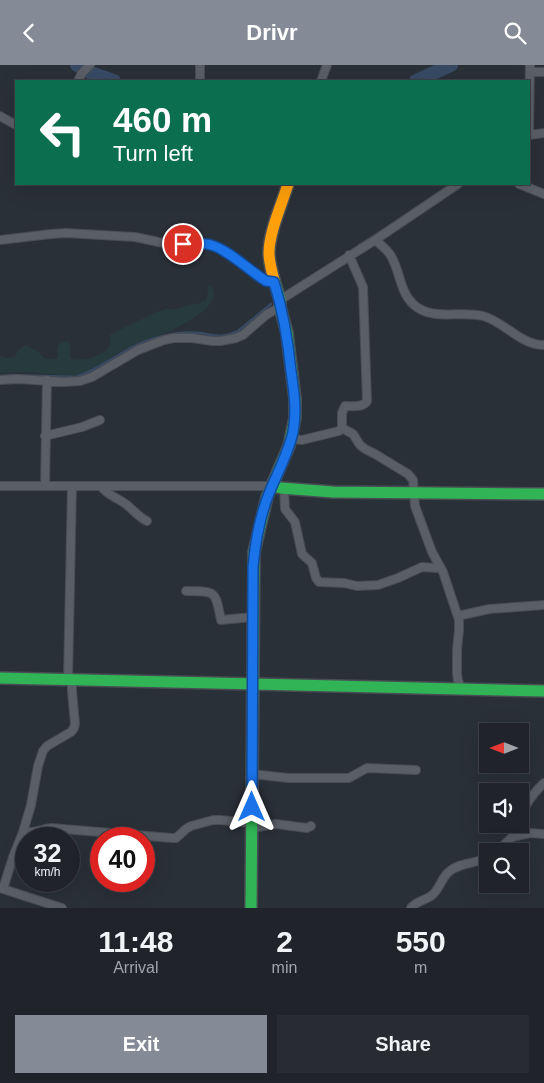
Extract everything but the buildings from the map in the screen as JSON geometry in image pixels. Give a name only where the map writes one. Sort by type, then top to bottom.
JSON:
[{"type":"street","points":[[200,65],[200,80]]},
{"type":"street","points":[[322,80],[327,65]]},
{"type":"street","points":[[78,80],[89,66]]},
{"type":"street","points":[[530,68],[544,72]]},
{"type":"street","points":[[0,116],[15,124]]},
{"type":"street","points":[[530,135],[544,133]]},
{"type":"street","points":[[252,908],[254,552],[263,512],[278,487],[295,418],[295,399],[287,333],[269,254],[274,227],[288,185]]},
{"type":"street","points":[[0,380],[80,381],[92,377],[138,350],[164,340],[192,338],[212,341],[230,340],[243,335],[280,303],[349,255],[375,240],[457,185]]},
{"type":"street","points":[[522,185],[544,194]]},
{"type":"street","points":[[0,240],[66,233],[135,237],[168,244],[210,244],[222,250],[266,281],[274,282]]},
{"type":"street","points":[[375,240],[392,257],[406,295],[422,311],[438,314],[480,316],[495,321],[528,342],[544,345]]},
{"type":"street","points":[[342,428],[342,413],[345,406],[362,406],[365,404],[367,397],[363,287],[349,255]]},
{"type":"street","points":[[45,486],[47,380]]},
{"type":"street","points":[[45,436],[97,423],[100,420]]},
{"type":"street","points":[[291,439],[297,441],[311,439],[334,433],[342,428]]},
{"type":"street","points":[[342,428],[352,435],[365,449],[413,480],[415,506],[432,552],[443,572],[458,616],[460,625],[457,641],[457,674],[462,689]]},
{"type":"street","points":[[0,486],[278,487],[333,492],[544,494]]},
{"type":"street","points":[[24,827],[43,751],[47,746],[71,732],[74,728],[70,680],[72,486]]},
{"type":"street","points":[[101,486],[104,491],[147,521]]},
{"type":"street","points":[[278,487],[285,509],[294,523],[302,554],[312,563],[319,582],[344,583],[357,586],[378,585],[419,568],[436,568],[440,566]]},
{"type":"street","points":[[186,591],[204,591],[214,594],[221,620],[253,617]]},
{"type":"street","points":[[458,616],[489,609],[544,605]]},
{"type":"street","points":[[0,679],[544,691]]},
{"type":"street","points":[[252,774],[288,778],[348,778],[367,768],[416,770]]},
{"type":"street","points":[[529,800],[544,783]]},
{"type":"street","points":[[80,830],[176,838],[191,826],[220,820],[252,823],[258,827],[276,824],[307,828],[311,826]]},
{"type":"street","points":[[506,843],[514,833]]},
{"type":"street","points":[[512,837],[530,833],[544,834]]},
{"type":"street","points":[[15,850],[1,888],[62,908]]},
{"type":"street","points":[[411,908],[435,893],[450,871],[479,861]]},
{"type":"green space","points":[[210,285],[214,292],[213,299],[209,306],[194,318],[171,331],[125,349],[83,373],[68,376],[29,372],[0,373],[0,356],[15,357],[18,350],[26,345],[48,359],[56,359],[59,344],[66,341],[70,343],[70,358],[80,360],[99,355],[108,348],[110,335],[113,333],[157,312],[197,304],[206,300]]},
{"type":"waterway","points":[[77,65],[91,73],[111,80]]},
{"type":"waterway","points":[[418,80],[451,65]]},
{"type":"waterway","points":[[526,65],[526,75]]},
{"type":"waterway","points":[[359,245],[382,231]]},
{"type":"waterway","points":[[0,376],[76,377],[93,370],[135,346],[157,337],[186,333],[228,335],[238,331],[271,304]]},
{"type":"traffic: fast","points":[[251,908],[254,552],[267,497],[289,446],[295,418],[295,399],[287,333],[274,280]]},
{"type":"traffic: fast","points":[[272,486],[333,492],[544,494]]},
{"type":"traffic: fast","points":[[0,678],[544,691]]},
{"type":"traffic: slow","points":[[274,280],[269,253],[270,245],[273,227],[288,185]]},
{"type":"route","points":[[183,244],[210,244],[222,250],[266,281],[274,282],[287,333],[295,399],[295,418],[289,446],[263,512],[254,552],[252,807]]}]
